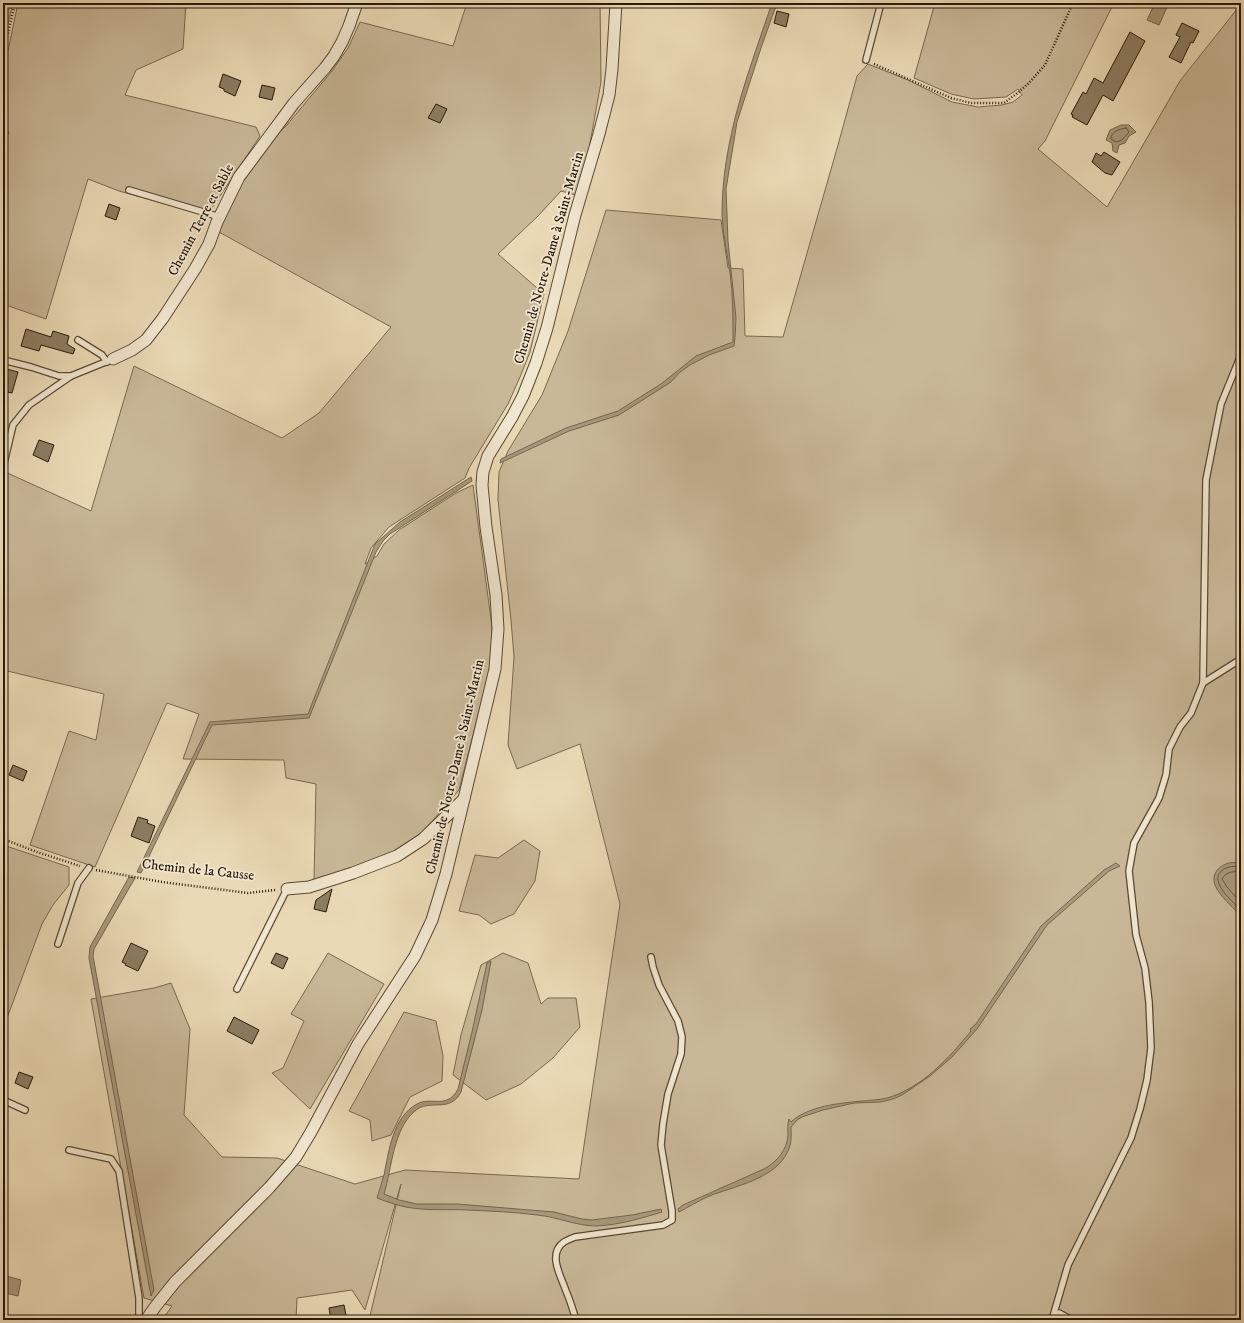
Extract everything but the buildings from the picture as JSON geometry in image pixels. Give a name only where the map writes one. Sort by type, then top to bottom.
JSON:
[{"type":"street","name":"Chemin Terre et Sable","points":[[110,360],[132,350],[146,340],[163,318],[209,244],[239,177],[294,103],[326,68],[342,42],[357,3]]},
{"type":"street","name":"Chemin de Notre-Dame à Saint-Martin","points":[[146,1320],[175,1282],[269,1188],[296,1157],[358,1044],[415,956],[432,920],[446,874],[494,669],[498,629],[496,595],[486,527],[482,485],[483,472],[488,456],[523,396],[536,363],[547,328],[567,246],[609,95],[616,3]]},
{"type":"street","points":[[287,889],[309,887],[353,873],[397,856],[423,839],[464,799]]},
{"type":"lane","points":[[866,60],[881,3]]},
{"type":"lane","points":[[129,190],[220,217]]},
{"type":"lane","points":[[78,340],[110,360]]},
{"type":"lane","points":[[1052,1320],[1068,1265],[1131,1138],[1147,1080],[1151,1048],[1149,1002],[1145,968],[1136,935],[1129,871],[1134,843],[1159,798],[1166,775],[1169,749],[1180,727],[1191,714],[1203,683],[1206,480],[1221,404],[1241,354]]},
{"type":"lane","points":[[3,360],[59,376],[72,376]]},
{"type":"lane","points":[[3,467],[13,425],[29,404],[72,376],[110,360]]},
{"type":"lane","points":[[1203,683],[1241,659]]},
{"type":"lane","points":[[58,944],[78,883],[89,868]]},
{"type":"lane","points":[[237,989],[287,889]]},
{"type":"lane","points":[[576,1320],[556,1262],[557,1253],[563,1243],[575,1237],[663,1225],[672,1220],[672,1211],[661,1146],[668,1094],[682,1054],[682,1037],[678,1021],[659,985],[651,957]]},
{"type":"lane","points":[[3,1100],[25,1110]]},
{"type":"lane","points":[[69,1150],[111,1159],[119,1171],[139,1298],[139,1320]]},
{"type":"lane","points":[[1052,1320],[1059,1312],[1069,1320]]},
{"type":"path","points":[[3,54],[15,3]]},
{"type":"path","points":[[866,60],[951,98],[971,103],[1004,102],[1029,83],[1045,65],[1073,3]]},
{"type":"path","name":"Chemin de la Causse","points":[[3,839],[74,865],[115,874],[162,882],[248,893],[287,889]]},
{"type":"shaded area","points":[[3,3],[13,3],[3,43]]},
{"type":"shaded area","points":[[18,3],[186,3],[183,49],[136,70],[125,95],[256,127],[260,136],[212,208],[205,215],[119,191],[88,179],[46,319],[3,304],[3,138],[9,133],[3,121],[3,65],[9,46]]},
{"type":"shaded area","points":[[467,3],[600,3],[601,82],[589,149],[576,195],[561,191],[538,216],[498,254],[544,294],[530,352],[508,404],[469,468],[465,478],[389,527],[371,548],[365,564],[377,556],[384,544],[399,530],[456,493],[473,485],[492,627],[491,664],[459,790],[421,834],[388,855],[314,882],[316,784],[286,778],[284,760],[183,759],[199,714],[167,703],[95,867],[30,845],[69,731],[96,740],[104,694],[3,670],[3,471],[91,511],[134,366],[282,438],[319,413],[391,327],[219,232],[241,178],[274,137],[286,126],[332,71],[348,48],[360,22],[453,46]]},
{"type":"shaded area","points":[[935,3],[1114,3],[1045,141],[1038,149],[1107,207],[1180,81],[1241,4],[1241,1320],[369,1320],[401,1184],[365,1310],[352,1290],[297,1298],[296,1320],[162,1320],[172,1306],[144,1298],[91,999],[154,988],[171,983],[190,1029],[184,1115],[222,1157],[277,1158],[355,1184],[405,1170],[579,1179],[620,904],[580,744],[517,769],[508,745],[514,657],[498,500],[499,472],[508,451],[542,395],[568,331],[606,210],[721,220],[728,268],[743,269],[745,336],[783,337],[857,76],[868,64],[908,80],[952,102],[978,107],[1002,105],[1013,102],[1022,95],[1018,89],[1006,97],[974,99],[951,94],[914,78]]},
{"type":"shaded area","points":[[524,840],[540,851],[535,881],[514,914],[491,924],[479,915],[459,911],[475,855],[498,858]]},
{"type":"shaded area","points":[[3,845],[69,867],[69,885],[53,905],[42,924],[3,1029]]},
{"type":"shaded area","points":[[328,953],[384,984],[310,1109],[272,1073],[283,1068],[304,1021],[291,1014]]},
{"type":"shaded area","points":[[503,953],[528,963],[541,1004],[548,998],[576,998],[580,1027],[553,1058],[521,1084],[486,1100],[453,1075],[461,1035],[481,965]]},
{"type":"shaded area","points":[[404,1012],[436,1021],[443,1056],[442,1081],[410,1097],[391,1135],[372,1141],[370,1120],[349,1111]]},
{"type":"water","points":[[772,3],[777,3],[737,122],[726,189],[728,241],[736,318],[734,346],[709,355],[690,365],[679,373],[671,382],[619,415],[569,431],[500,463],[501,459],[566,428],[618,411],[661,384],[696,356],[733,342],[731,282],[722,215],[726,160],[738,107]]},
{"type":"water","points":[[1155,3],[1169,3],[1159,25],[1147,20]]},
{"type":"water","points":[[1121,125],[1129,125],[1136,132],[1129,136],[1125,143],[1119,145],[1117,153],[1113,151],[1112,143],[1106,140],[1110,130]]},
{"type":"water","points":[[471,477],[472,481],[390,534],[383,541],[376,552],[309,718],[212,725],[141,873],[137,872],[210,722],[308,714],[375,544],[400,522]]},
{"type":"water","points":[[1241,861],[1241,918],[1222,896],[1215,884],[1214,878],[1216,872],[1221,866]]},
{"type":"water","points":[[1116,863],[1120,866],[1109,871],[1047,925],[977,1029],[952,1057],[930,1076],[902,1095],[893,1099],[881,1102],[854,1103],[823,1110],[802,1117],[791,1127],[791,1139],[788,1151],[782,1161],[774,1169],[752,1181],[707,1197],[679,1212],[678,1209],[683,1205],[764,1169],[773,1163],[786,1146],[789,1119],[791,1122],[806,1112],[825,1106],[887,1098],[912,1087],[923,1080],[954,1051],[971,1031],[970,1029],[976,1024],[1041,926],[1104,870]]},
{"type":"water","points":[[129,877],[135,878],[94,949],[93,956],[154,1290],[151,1296],[89,958],[90,947]]},
{"type":"water","points":[[491,961],[482,1010],[461,1092],[456,1099],[451,1102],[421,1107],[408,1119],[402,1128],[394,1150],[384,1194],[399,1200],[417,1204],[457,1204],[554,1212],[592,1220],[632,1215],[661,1209],[662,1212],[622,1223],[589,1226],[545,1216],[520,1213],[406,1207],[377,1198],[393,1135],[402,1117],[417,1104],[422,1102],[444,1101],[449,1099],[458,1089],[487,963]]},
{"type":"water","points":[[3,1275],[21,1280],[18,1296],[5,1293],[3,1296]]}]
